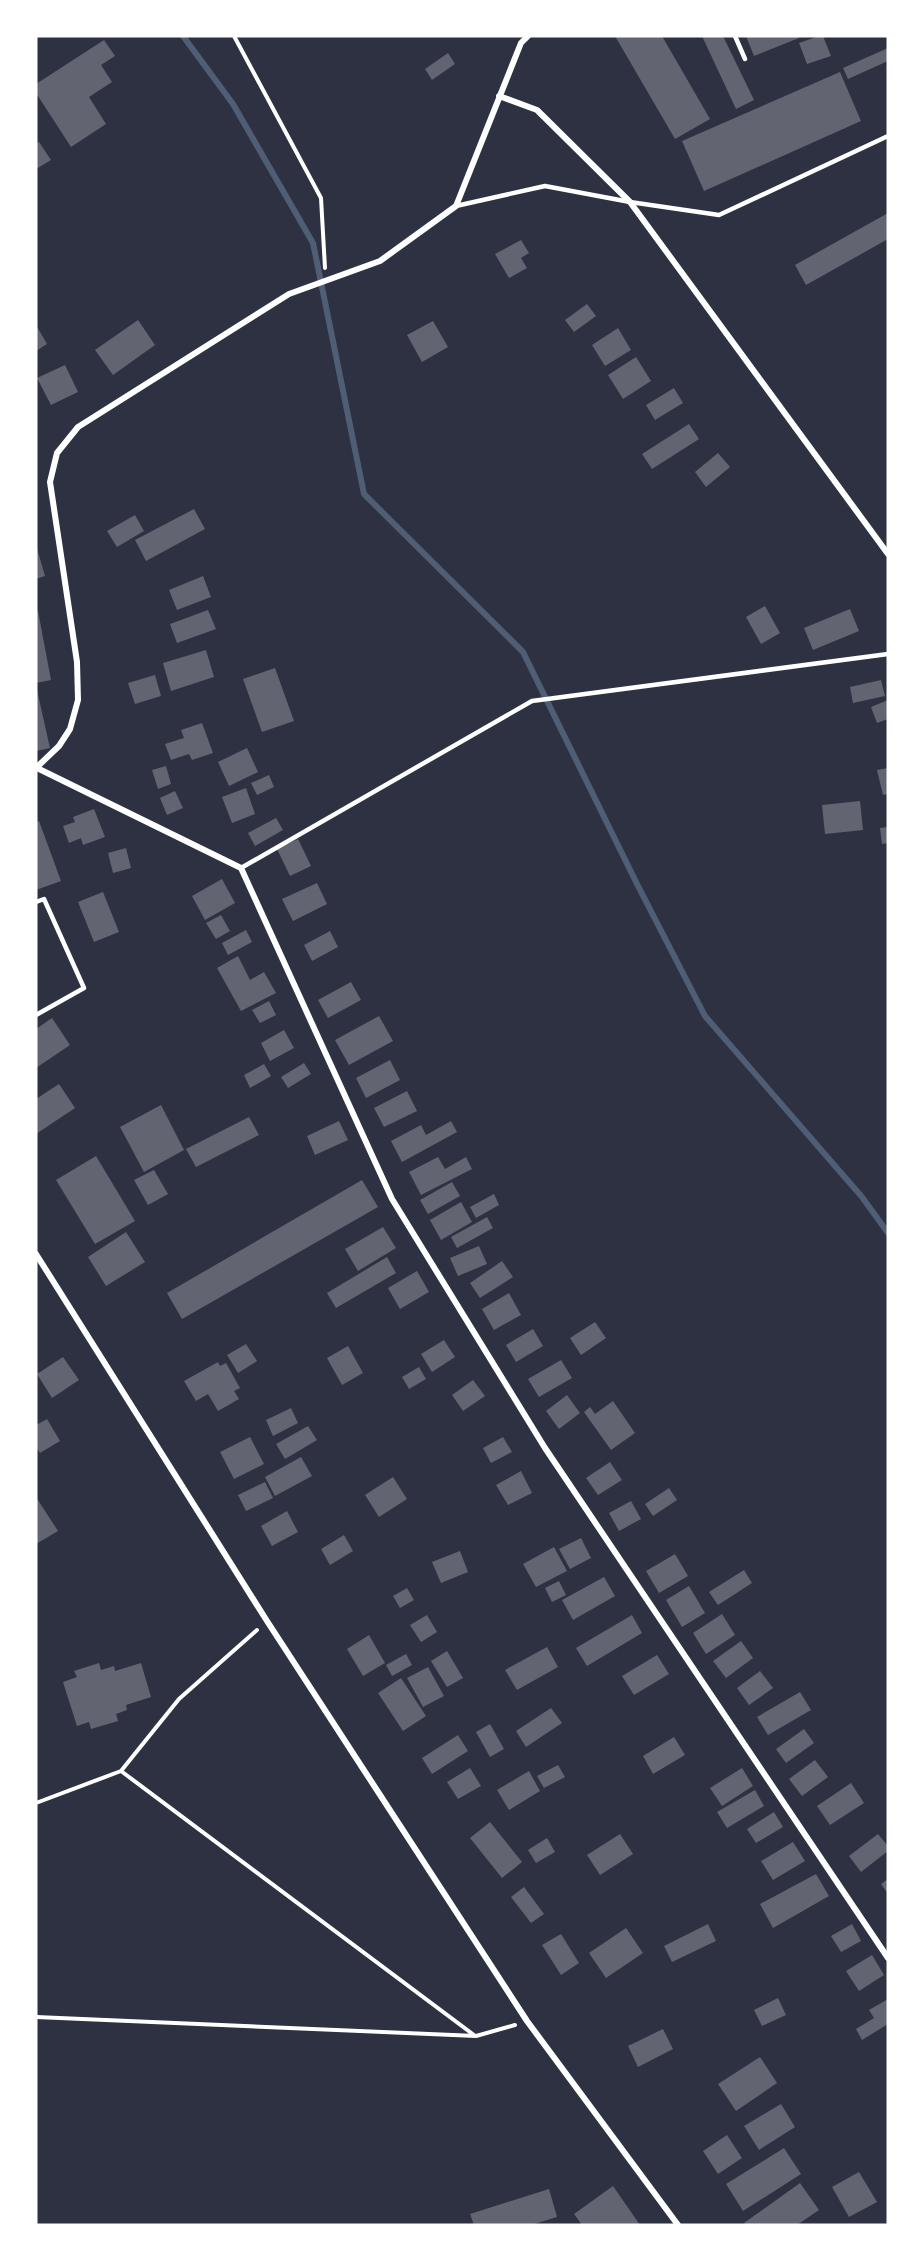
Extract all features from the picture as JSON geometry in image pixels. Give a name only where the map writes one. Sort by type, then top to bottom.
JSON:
[{"type":"street","points":[[528,36],[522,43],[499,96],[456,206],[380,261],[289,294],[78,427],[57,453],[50,482],[77,662],[78,700],[70,729],[59,746],[37,768],[241,867],[392,1199],[545,1448],[888,1958]]},
{"type":"street","points":[[499,96],[537,110],[630,202],[888,554]]},
{"type":"street","points":[[36,1254],[267,1621],[527,2021],[678,2225]]},
{"type":"lane","points":[[735,36],[745,59]]},
{"type":"lane","points":[[456,206],[545,186],[630,202],[719,215],[888,135]]},
{"type":"lane","points":[[241,867],[532,701],[888,654]]},
{"type":"lane","points":[[36,902],[44,899],[84,988],[36,1015]]},
{"type":"path","points":[[234,36],[321,198],[326,281]]},
{"type":"path","points":[[36,1803],[121,1771],[179,1699],[267,1621]]},
{"type":"path","points":[[121,1771],[476,2036]]},
{"type":"path","points":[[36,2017],[476,2036],[527,2021]]},
{"type":"building","points":[[615,36],[662,36],[710,119],[675,139]]},
{"type":"building","points":[[702,36],[723,36],[754,100],[736,109]]},
{"type":"building","points":[[746,36],[798,36],[799,38],[754,56]]},
{"type":"building","points":[[823,36],[831,56],[807,64],[799,43]]},
{"type":"building","points":[[104,40],[115,56],[101,65],[112,82],[89,97],[106,124],[71,147],[36,93],[36,84]]},
{"type":"building","points":[[888,48],[888,61],[848,79],[843,68]]},
{"type":"building","points":[[448,53],[455,64],[432,80],[425,69]]},
{"type":"building","points":[[840,72],[861,121],[704,191],[682,141]]},
{"type":"building","points":[[39,142],[51,160],[36,169],[36,144]]},
{"type":"building","points":[[888,213],[888,239],[806,285],[795,265]]},
{"type":"building","points":[[521,240],[529,253],[521,258],[527,268],[509,278],[495,254]]},
{"type":"building","points":[[587,304],[596,316],[574,332],[565,320]]},
{"type":"building","points":[[138,320],[155,345],[113,375],[95,350]]},
{"type":"building","points":[[433,321],[448,347],[422,362],[407,335]]},
{"type":"building","points":[[36,325],[47,344],[36,351]]},
{"type":"building","points":[[618,328],[631,350],[605,366],[592,345]]},
{"type":"building","points":[[636,357],[651,381],[623,399],[608,375]]},
{"type":"building","points":[[65,365],[78,392],[51,405],[37,378]]},
{"type":"building","points":[[674,388],[683,403],[655,420],[646,405]]},
{"type":"building","points":[[689,424],[699,439],[652,469],[642,454]]},
{"type":"building","points":[[718,453],[730,467],[706,487],[695,472]]},
{"type":"building","points":[[194,509],[205,529],[146,561],[135,540]]},
{"type":"building","points":[[135,515],[144,531],[117,547],[107,531]]},
{"type":"building","points":[[36,545],[45,576],[36,579]]},
{"type":"building","points":[[203,576],[211,597],[177,610],[169,590]]},
{"type":"building","points":[[765,606],[780,633],[761,644],[746,617]]},
{"type":"building","points":[[850,609],[859,631],[813,650],[804,628]]},
{"type":"building","points":[[208,610],[216,629],[177,643],[170,624]]},
{"type":"building","points":[[38,611],[51,680],[36,683],[36,612]]},
{"type":"building","points":[[206,650],[214,677],[171,691],[163,663]]},
{"type":"building","points":[[275,668],[294,721],[262,732],[243,679]]},
{"type":"building","points":[[155,675],[161,696],[135,704],[128,683]]},
{"type":"building","points":[[881,680],[885,696],[853,703],[850,687]]},
{"type":"building","points":[[36,691],[50,748],[36,751]]},
{"type":"building","points":[[888,700],[888,719],[877,723],[871,707]]},
{"type":"building","points":[[202,723],[213,753],[192,760],[189,754],[171,760],[165,744],[184,738],[181,730]]},
{"type":"building","points":[[247,748],[258,772],[229,786],[218,762]]},
{"type":"building","points":[[166,766],[171,784],[158,789],[152,770]]},
{"type":"building","points":[[888,768],[888,794],[883,795],[877,770]]},
{"type":"building","points":[[269,775],[274,787],[257,795],[251,783]]},
{"type":"building","points":[[246,788],[255,814],[232,823],[222,797]]},
{"type":"building","points":[[175,791],[183,808],[167,815],[160,798]]},
{"type":"building","points":[[860,801],[863,830],[825,834],[822,805]]},
{"type":"building","points":[[94,809],[105,837],[83,845],[81,838],[69,843],[63,826],[75,822],[73,817]]},
{"type":"building","points":[[276,818],[283,830],[255,846],[248,833]]},
{"type":"building","points":[[39,821],[61,881],[36,890],[36,822]]},
{"type":"building","points":[[888,827],[888,843],[882,844],[880,828]]},
{"type":"building","points":[[298,839],[311,866],[290,876],[277,849]]},
{"type":"building","points":[[126,848],[131,868],[113,873],[108,853]]},
{"type":"building","points":[[222,879],[235,903],[205,920],[192,896]]},
{"type":"building","points":[[317,883],[327,904],[293,921],[282,899]]},
{"type":"building","points":[[103,892],[119,932],[94,942],[78,902]]},
{"type":"building","points":[[221,915],[230,931],[216,939],[206,923]]},
{"type":"building","points":[[246,930],[252,942],[228,955],[222,943]]},
{"type":"building","points":[[330,931],[338,947],[312,961],[304,945]]},
{"type":"building","points":[[238,956],[250,980],[264,972],[276,993],[241,1011],[217,968]]},
{"type":"building","points":[[351,982],[361,1000],[328,1018],[318,1000]]},
{"type":"building","points":[[269,1001],[276,1015],[260,1023],[252,1010]]},
{"type":"building","points":[[379,1016],[393,1041],[349,1065],[335,1040]]},
{"type":"building","points":[[52,1018],[70,1045],[36,1068],[36,1029]]},
{"type":"building","points":[[284,1030],[294,1048],[270,1061],[261,1043]]},
{"type":"building","points":[[390,1060],[400,1080],[366,1098],[356,1078]]},
{"type":"building","points":[[304,1063],[311,1074],[288,1088],[281,1077]]},
{"type":"building","points":[[264,1064],[271,1076],[250,1088],[244,1075]]},
{"type":"building","points":[[59,1084],[75,1108],[36,1134],[36,1099]]},
{"type":"building","points":[[407,1091],[417,1111],[384,1127],[374,1108]]},
{"type":"building","points":[[161,1105],[184,1150],[144,1172],[120,1127]]},
{"type":"building","points":[[249,1117],[259,1135],[196,1167],[186,1149]]},
{"type":"building","points":[[339,1121],[348,1140],[315,1155],[307,1136]]},
{"type":"building","points":[[451,1121],[457,1132],[402,1162],[391,1141],[421,1125],[426,1135]]},
{"type":"building","points":[[96,1156],[135,1221],[95,1244],[56,1180]]},
{"type":"building","points":[[438,1157],[445,1169],[466,1157],[472,1169],[421,1195],[409,1172]]},
{"type":"building","points":[[154,1170],[168,1194],[148,1205],[134,1180]]},
{"type":"building","points":[[362,1180],[378,1207],[182,1319],[167,1293]]},
{"type":"building","points":[[452,1182],[460,1196],[428,1214],[420,1200]]},
{"type":"building","points":[[494,1194],[499,1205],[476,1218],[470,1207]]},
{"type":"building","points":[[461,1202],[472,1222],[441,1240],[430,1220]]},
{"type":"building","points":[[487,1217],[493,1228],[457,1248],[451,1237]]},
{"type":"building","points":[[383,1227],[396,1248],[358,1271],[345,1249]]},
{"type":"building","points":[[126,1232],[145,1262],[106,1286],[88,1257]]},
{"type":"building","points":[[479,1246],[487,1264],[458,1276],[450,1258]]},
{"type":"building","points":[[387,1257],[396,1273],[336,1308],[327,1293]]},
{"type":"building","points":[[502,1261],[513,1277],[480,1298],[470,1283]]},
{"type":"building","points":[[417,1271],[429,1292],[400,1309],[388,1288]]},
{"type":"building","points":[[509,1293],[521,1315],[494,1330],[482,1309]]},
{"type":"building","points":[[595,1322],[606,1338],[581,1355],[570,1338]]},
{"type":"building","points":[[533,1329],[543,1346],[516,1362],[506,1345]]},
{"type":"building","points":[[444,1340],[455,1357],[432,1372],[421,1354]]},
{"type":"building","points":[[246,1344],[257,1361],[238,1373],[227,1355]]},
{"type":"building","points":[[348,1346],[363,1373],[342,1385],[327,1358]]},
{"type":"building","points":[[63,1357],[79,1380],[52,1398],[37,1374]]},
{"type":"building","points":[[561,1360],[572,1378],[539,1397],[528,1379]]},
{"type":"building","points":[[218,1362],[220,1366],[226,1363],[240,1388],[234,1391],[239,1399],[218,1411],[208,1394],[196,1401],[184,1381]]},
{"type":"building","points":[[419,1367],[426,1379],[409,1389],[402,1377]]},
{"type":"building","points":[[473,1380],[485,1396],[463,1411],[452,1395]]},
{"type":"building","points":[[567,1395],[580,1413],[559,1429],[546,1411]]},
{"type":"building","points":[[613,1401],[635,1433],[611,1450],[584,1412],[590,1407],[595,1414]]},
{"type":"building","points":[[291,1408],[298,1423],[273,1436],[266,1420]]},
{"type":"building","points":[[47,1419],[60,1441],[40,1453],[36,1447],[36,1425]]},
{"type":"building","points":[[308,1426],[317,1440],[285,1459],[276,1444]]},
{"type":"building","points":[[250,1437],[264,1464],[234,1479],[220,1452]]},
{"type":"building","points":[[503,1437],[512,1452],[491,1463],[483,1448]]},
{"type":"building","points":[[301,1457],[312,1476],[275,1496],[265,1477]]},
{"type":"building","points":[[610,1462],[622,1480],[598,1495],[586,1478]]},
{"type":"building","points":[[521,1471],[532,1493],[508,1505],[496,1485]]},
{"type":"building","points":[[393,1477],[407,1499],[379,1517],[365,1495]]},
{"type":"building","points":[[265,1482],[273,1498],[246,1511],[238,1495]]},
{"type":"building","points":[[669,1488],[677,1500],[653,1516],[645,1504]]},
{"type":"building","points":[[36,1497],[58,1531],[36,1544]]},
{"type":"building","points":[[631,1501],[641,1519],[619,1531],[609,1513]]},
{"type":"building","points":[[287,1511],[298,1532],[272,1546],[261,1526]]},
{"type":"building","points":[[344,1535],[353,1551],[330,1565],[321,1549]]},
{"type":"building","points":[[581,1538],[591,1558],[570,1569],[559,1549]]},
{"type":"building","points":[[554,1547],[567,1571],[536,1587],[523,1564]]},
{"type":"building","points":[[460,1551],[468,1572],[441,1583],[432,1562]]},
{"type":"building","points":[[675,1554],[688,1576],[659,1593],[646,1571]]},
{"type":"building","points":[[744,1570],[752,1583],[718,1605],[709,1592]]},
{"type":"building","points":[[604,1577],[615,1596],[573,1620],[562,1600]]},
{"type":"building","points":[[559,1581],[566,1595],[552,1602],[545,1588]]},
{"type":"building","points":[[689,1586],[705,1613],[682,1627],[666,1600]]},
{"type":"building","points":[[407,1588],[414,1600],[400,1608],[393,1596]]},
{"type":"building","points":[[722,1614],[735,1635],[706,1654],[693,1633]]},
{"type":"building","points":[[427,1615],[437,1632],[421,1642],[410,1625]]},
{"type":"building","points":[[632,1615],[642,1633],[587,1666],[576,1648]]},
{"type":"building","points":[[369,1635],[385,1663],[363,1676],[347,1649]]},
{"type":"building","points":[[741,1641],[753,1658],[726,1678],[713,1661]]},
{"type":"building","points":[[547,1647],[558,1667],[517,1690],[505,1670]]},
{"type":"building","points":[[447,1651],[463,1678],[447,1687],[431,1661]]},
{"type":"building","points":[[406,1654],[412,1665],[392,1676],[386,1665]]},
{"type":"building","points":[[657,1655],[669,1674],[634,1695],[622,1676]]},
{"type":"building","points":[[99,1663],[101,1670],[114,1666],[115,1671],[141,1663],[151,1697],[126,1705],[127,1710],[116,1714],[118,1721],[91,1729],[89,1722],[77,1726],[63,1682],[77,1677],[74,1671]]},
{"type":"building","points":[[428,1667],[444,1696],[423,1707],[407,1678]]},
{"type":"building","points":[[760,1671],[773,1688],[749,1705],[737,1688]]},
{"type":"building","points":[[401,1678],[426,1716],[403,1731],[378,1693]]},
{"type":"building","points":[[800,1692],[811,1710],[768,1735],[757,1717]]},
{"type":"building","points":[[551,1708],[562,1723],[526,1747],[516,1731]]},
{"type":"building","points":[[490,1724],[504,1749],[490,1757],[476,1732]]},
{"type":"building","points":[[804,1729],[814,1743],[786,1763],[776,1749]]},
{"type":"building","points":[[458,1735],[468,1751],[432,1774],[422,1758]]},
{"type":"building","points":[[674,1737],[685,1755],[653,1774],[643,1756]]},
{"type":"building","points":[[815,1760],[828,1777],[802,1796],[789,1779]]},
{"type":"building","points":[[558,1765],[565,1777],[544,1788],[537,1776]]},
{"type":"building","points":[[470,1768],[481,1786],[458,1799],[447,1782]]},
{"type":"building","points":[[742,1768],[753,1786],[722,1806],[710,1788]]},
{"type":"building","points":[[529,1771],[540,1791],[509,1810],[497,1790]]},
{"type":"building","points":[[851,1783],[864,1803],[830,1825],[817,1806]]},
{"type":"building","points":[[755,1790],[764,1806],[727,1828],[717,1812]]},
{"type":"building","points":[[774,1812],[783,1827],[756,1843],[747,1829]]},
{"type":"building","points":[[490,1822],[522,1862],[502,1878],[470,1838]]},
{"type":"building","points":[[620,1834],[633,1854],[600,1875],[587,1855]]},
{"type":"building","points":[[878,1834],[888,1846],[888,1851],[861,1872],[849,1856]]},
{"type":"building","points":[[547,1838],[555,1852],[536,1863],[528,1850]]},
{"type":"building","points":[[793,1842],[805,1861],[773,1880],[761,1861]]},
{"type":"building","points":[[816,1874],[829,1896],[773,1928],[760,1904]]},
{"type":"building","points":[[888,1879],[888,1894],[881,1884]]},
{"type":"building","points":[[524,1887],[544,1914],[531,1923],[511,1897]]},
{"type":"building","points":[[708,1924],[716,1941],[672,1962],[664,1946]]},
{"type":"building","points":[[852,1924],[861,1941],[841,1952],[831,1936]]},
{"type":"building","points":[[626,1928],[643,1953],[606,1978],[589,1953]]},
{"type":"building","points":[[561,1934],[579,1963],[561,1975],[542,1945]]},
{"type":"building","points":[[872,1955],[884,1975],[859,1991],[846,1971]]},
{"type":"building","points":[[778,1998],[786,2015],[762,2026],[754,2010]]},
{"type":"building","points":[[888,1999],[888,2024],[862,2040],[856,2029],[874,2018],[869,2010]]},
{"type":"building","points":[[663,2029],[673,2049],[638,2067],[628,2046]]},
{"type":"building","points":[[760,2057],[777,2083],[736,2111],[718,2084]]},
{"type":"building","points":[[781,2104],[795,2127],[759,2150],[744,2126]]},
{"type":"building","points":[[727,2135],[742,2158],[718,2174],[703,2151]]},
{"type":"building","points":[[784,2148],[801,2174],[743,2211],[726,2184]]},
{"type":"building","points":[[859,2172],[877,2202],[849,2217],[832,2187]]},
{"type":"building","points":[[800,2183],[819,2210],[797,2225],[746,2225],[744,2223]]},
{"type":"building","points":[[613,2186],[640,2225],[582,2225],[574,2214]]},
{"type":"building","points":[[549,2189],[557,2217],[531,2225],[474,2225],[470,2214]]},
{"type":"waterway","points":[[183,36],[233,104],[313,243],[364,494],[523,652],[705,1016],[862,1197],[888,1233]]}]
